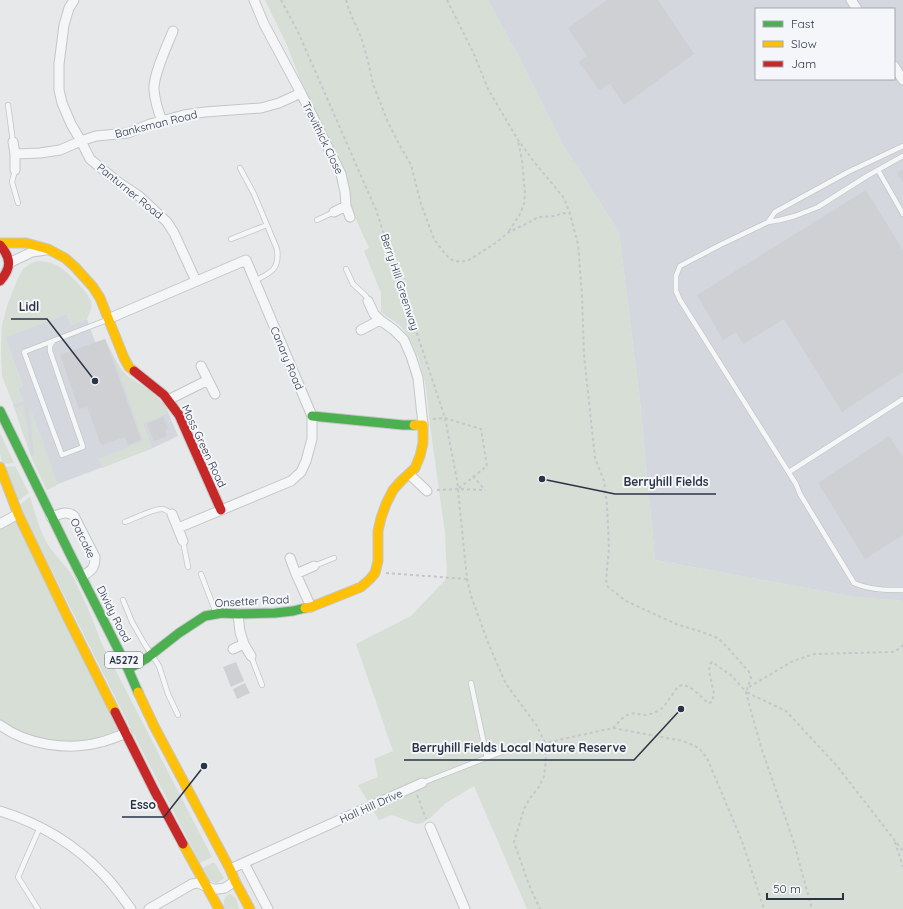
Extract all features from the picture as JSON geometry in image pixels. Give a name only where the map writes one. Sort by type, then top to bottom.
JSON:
[{"type":"street","name":"Panturner Road","points":[[74,0],[69,8],[64,25],[59,64],[59,90],[62,103],[71,124],[90,159],[118,182],[139,196],[167,222],[174,233],[196,281]]},
{"type":"street","name":"Trevithick Close","points":[[254,0],[264,24],[301,93],[341,174],[346,206],[350,217]]},
{"type":"street","points":[[162,121],[156,104],[154,89],[156,75],[173,31]]},
{"type":"street","points":[[895,68],[903,80]]},
{"type":"street","name":"Banksman Road","points":[[15,154],[40,153],[60,150],[96,136],[128,133],[184,115],[261,108],[278,103],[301,93]]},
{"type":"street","points":[[13,142],[15,170]]},
{"type":"street","points":[[334,212],[346,206]]},
{"type":"street","name":"Moss Green Road","points":[[0,244],[26,243],[48,249],[65,258],[84,276],[100,298],[129,367],[164,394],[179,415],[221,510]]},
{"type":"street","points":[[0,244],[6,252],[9,263],[6,273],[2,279],[0,292]]},
{"type":"street","points":[[9,263],[32,252],[48,249]]},
{"type":"street","name":"Canary Road","points":[[108,319],[246,260],[312,416],[312,439],[306,460],[300,472],[291,481],[178,528]]},
{"type":"street","points":[[368,301],[374,314],[404,340],[411,356],[418,378],[422,425],[420,456],[415,468],[393,490],[381,518],[378,531],[378,561],[375,572]]},
{"type":"street","points":[[361,330],[380,320]]},
{"type":"street","points":[[201,366],[215,394]]},
{"type":"street","points":[[168,400],[208,380]]},
{"type":"street","name":"Dividy Road","points":[[1,414],[128,669],[154,726],[250,909]]},
{"type":"street","points":[[312,416],[404,425],[422,425]]},
{"type":"street","points":[[0,467],[18,514],[154,790],[219,909]]},
{"type":"street","points":[[409,474],[427,491]]},
{"type":"street","name":"Oatcake","points":[[52,517],[66,512],[74,516],[95,557],[93,568],[89,573],[81,577]]},
{"type":"street","points":[[0,524],[18,514]]},
{"type":"street","points":[[172,514],[183,541]]},
{"type":"street","points":[[290,558],[310,607]]},
{"type":"street","points":[[296,574],[314,566]]},
{"type":"street","name":"Onsetter Road","points":[[128,669],[152,654],[179,633],[205,616],[216,614],[275,613],[310,607],[361,587],[375,572]]},
{"type":"street","points":[[238,614],[240,632],[244,644],[251,656]]},
{"type":"street","points":[[233,649],[244,644]]},
{"type":"street","points":[[0,725],[20,737],[51,745],[68,746],[99,743],[127,733]]},
{"type":"street","name":"Hall Hill Drive","points":[[230,869],[418,785]]},
{"type":"street","points":[[0,811],[40,827],[70,845],[104,875],[131,909]]},
{"type":"street","points":[[430,827],[465,909]]},
{"type":"street","points":[[244,863],[268,909]]},
{"type":"street","points":[[149,909],[198,882],[207,887],[218,889],[225,888],[235,881]]},
{"type":"lane","points":[[8,105],[13,142]]},
{"type":"lane","points":[[768,222],[775,212],[848,172],[903,146]]},
{"type":"lane","points":[[903,156],[867,176],[818,207],[780,220],[768,222],[680,266],[676,276],[676,291],[680,300],[789,472],[800,494],[854,583],[864,588],[903,590]]},
{"type":"lane","points":[[240,168],[254,194],[277,249],[277,264],[273,270],[254,280]]},
{"type":"lane","points":[[15,170],[12,182],[18,203]]},
{"type":"lane","points":[[878,170],[903,214]]},
{"type":"lane","points":[[318,220],[334,212]]},
{"type":"lane","points":[[231,239],[267,225]]},
{"type":"lane","points":[[346,269],[353,284],[366,296],[368,301]]},
{"type":"lane","points":[[53,341],[50,350],[84,447],[62,455],[24,352],[108,319]]},
{"type":"lane","points":[[789,472],[903,399]]},
{"type":"lane","points":[[125,522],[161,509],[167,510],[172,514]]},
{"type":"lane","points":[[183,541],[188,567]]},
{"type":"lane","points":[[314,566],[334,558]]},
{"type":"lane","points":[[201,574],[216,614]]},
{"type":"lane","points":[[123,600],[132,622],[159,666],[168,694],[178,715]]},
{"type":"lane","points":[[251,656],[262,684]]},
{"type":"lane","points":[[471,683],[487,758]]},
{"type":"lane","name":"Hall Hill Drive","points":[[418,785],[514,747]]},
{"type":"lane","points":[[38,909],[18,877],[40,827]]},
{"type":"path","name":"Berry Hill Greenway","points":[[281,0],[298,32],[376,210],[445,418],[458,489],[467,579],[471,596],[486,638],[506,684],[537,726],[545,743]]},
{"type":"path","points":[[346,0],[361,37],[373,84],[398,142],[410,165],[421,204],[434,239],[444,254],[452,260],[460,262],[469,260],[497,242],[508,232],[520,214],[524,204],[524,199],[522,160],[518,140]]},
{"type":"path","points":[[447,0],[474,54],[488,89],[518,140],[564,198],[570,214],[578,244],[582,295],[584,355],[595,458],[604,481],[609,548],[606,580],[608,588],[631,604],[676,624],[718,638],[749,672],[751,678],[746,692],[752,715],[761,747],[794,842],[812,909]]},
{"type":"path","points":[[508,232],[538,217],[555,216],[563,213],[570,214]]},
{"type":"path","points":[[445,418],[481,429],[487,466],[458,489]]},
{"type":"path","points":[[427,491],[458,489],[485,490],[473,476]]},
{"type":"path","points":[[375,572],[467,579]]},
{"type":"path","points":[[748,688],[793,661],[814,654],[892,652],[896,651],[903,645]]},
{"type":"path","points":[[613,728],[625,716],[632,713],[645,715],[662,708],[678,687],[684,685],[701,695],[708,703],[712,702],[714,694],[709,671],[710,664],[712,662],[732,676],[746,692],[786,712],[837,766],[903,851]]},
{"type":"path","points":[[514,747],[545,743],[613,728],[683,741],[699,748],[707,758],[742,841],[764,909]]},
{"type":"path","points":[[540,909],[529,885],[514,842],[524,809],[530,798],[539,787],[544,776],[546,760],[545,743]]},
{"type":"path","points":[[418,785],[430,827]]},
{"type":"path","points":[[894,839],[903,867]]},
{"type":"shaded area","points":[[265,0],[488,0],[561,142],[619,232],[640,401],[655,560],[855,597],[903,601],[903,909],[527,909],[474,786],[446,803],[430,818],[422,823],[416,824],[392,815],[379,820],[358,785],[378,777],[374,759],[393,751],[356,644],[411,616],[447,578],[445,533],[426,387],[419,359],[411,341],[401,326],[381,312],[381,293],[364,251],[369,248],[349,204],[286,43]]},
{"type":"shaded area","points":[[488,0],[903,0],[903,601],[855,597],[655,560],[640,401],[619,232],[561,142]]},
{"type":"shaded area","points":[[37,261],[51,263],[65,271],[76,281],[89,297],[91,301],[91,308],[87,319],[71,325],[67,314],[5,337],[23,386],[18,388],[23,401],[13,404],[2,376],[2,325],[7,306],[23,269]]},
{"type":"shaded area","points":[[67,314],[71,325],[87,319],[95,342],[105,339],[120,368],[127,376],[150,391],[165,405],[178,436],[153,448],[58,484],[47,490],[31,456],[13,404],[23,401],[18,388],[23,386],[5,337]]},
{"type":"shaded area","points":[[114,357],[126,375],[163,403],[169,413],[143,424],[153,448],[102,468],[98,459],[143,441]]},
{"type":"shaded area","points":[[29,404],[58,484],[47,490],[31,456],[34,454]]},
{"type":"shaded area","points":[[24,405],[31,453],[15,408]]},
{"type":"shaded area","points":[[0,433],[14,463],[3,464],[0,454]]},
{"type":"shaded area","points":[[15,466],[29,493],[18,501],[5,467]]},
{"type":"shaded area","points":[[30,497],[44,538],[73,577],[101,642],[212,857],[200,863],[19,505]]},
{"type":"shaded area","points":[[18,514],[127,733],[113,739],[51,745],[0,725],[0,528]]},
{"type":"shaded area","points":[[214,862],[224,878],[217,883],[210,881],[203,868]]},
{"type":"shaded area","points":[[230,894],[236,898],[239,909],[224,909],[224,900]]},
{"type":"building","points":[[607,0],[658,0],[694,54],[624,105],[610,84],[599,90],[579,62],[587,56],[568,28]]},
{"type":"building","points":[[903,169],[903,183],[897,173]]},
{"type":"building","points":[[866,190],[903,250],[903,372],[842,412],[784,319],[743,344],[736,332],[723,340],[697,295]]},
{"type":"building","points":[[105,339],[141,440],[128,445],[125,437],[101,445],[87,407],[79,409],[60,355]]},
{"type":"building","points":[[163,417],[169,429],[165,431],[167,436],[154,441],[147,424]]},
{"type":"building","points":[[889,436],[903,457],[903,535],[865,559],[818,483]]},
{"type":"building","points":[[236,662],[244,681],[231,687],[223,667]]},
{"type":"building","points":[[245,683],[250,693],[237,699],[233,689]]},
{"type":"traffic: fast","points":[[0,411],[138,692]]},
{"type":"traffic: fast","points":[[312,416],[414,425]]},
{"type":"traffic: fast","points":[[128,669],[147,658],[179,633],[205,616],[222,613],[275,613],[305,608]]},
{"type":"traffic: slow","points":[[0,243],[26,243],[48,249],[65,258],[75,267],[93,287],[100,298],[124,358],[129,367],[134,371]]},
{"type":"traffic: slow","points":[[305,608],[361,587],[375,573],[378,561],[378,531],[386,504],[393,490],[415,468],[420,456],[423,443],[423,425],[414,425]]},
{"type":"traffic: slow","points":[[0,467],[18,514],[115,712]]},
{"type":"traffic: slow","points":[[138,692],[154,726],[250,909]]},
{"type":"traffic: slow","points":[[183,844],[219,909]]},
{"type":"traffic: jam","points":[[0,245],[4,250],[9,263],[7,272],[0,281]]},
{"type":"traffic: jam","points":[[134,371],[164,395],[179,415],[221,510]]},
{"type":"traffic: jam","points":[[115,712],[183,844]]},
{"type":"place","name":"Lidl","points":[[95,381]]},
{"type":"place","name":"Berryhill Fields","points":[[542,479]]},
{"type":"place","name":"Berryhill Fields Local Nature Reserve","points":[[681,709]]},
{"type":"place","name":"Esso","points":[[204,766]]}]
